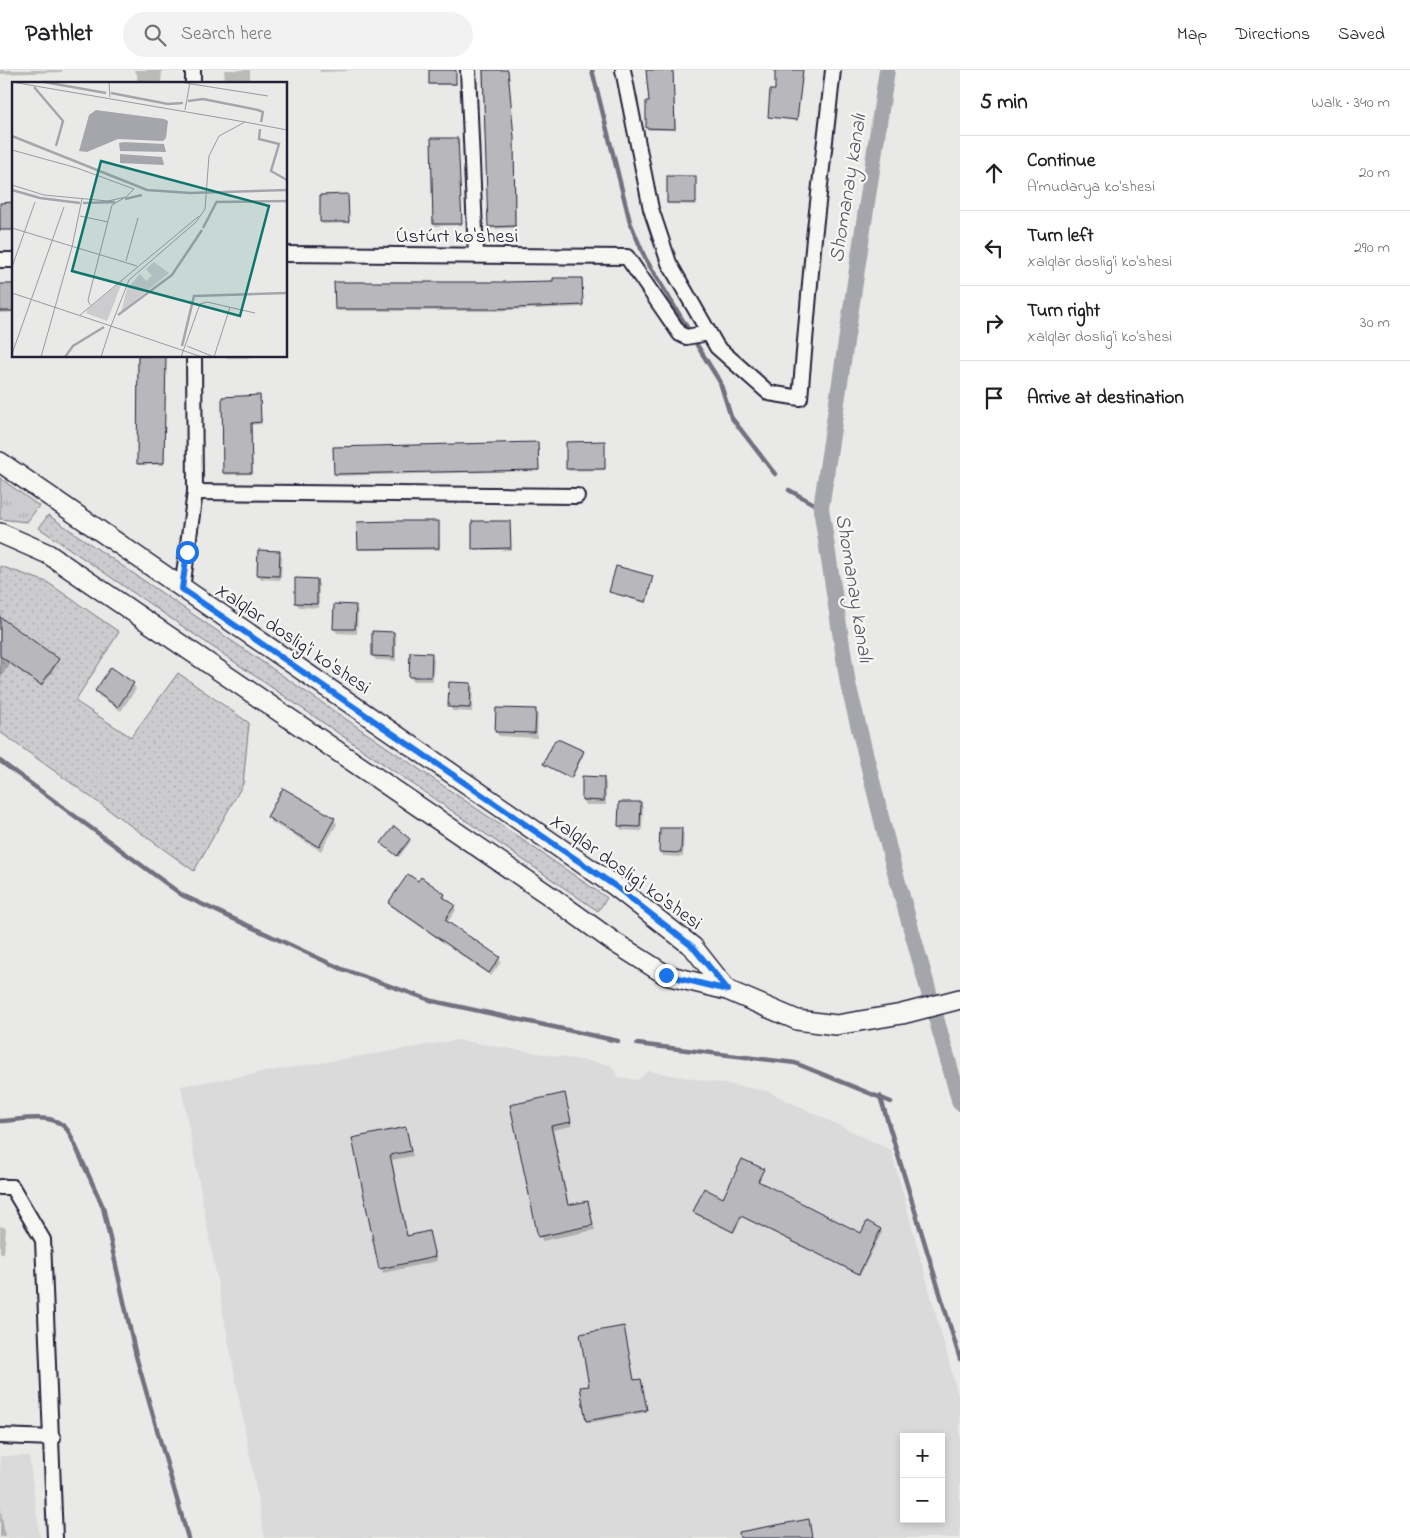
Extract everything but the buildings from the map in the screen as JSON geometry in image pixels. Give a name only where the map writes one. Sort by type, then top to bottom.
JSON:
[{"type":"main road","name":"Xalqlar doslig'i ko'shesi","points":[[0,462],[615,886],[693,947],[728,990]]},
{"type":"main road","points":[[0,533],[48,554],[666,975],[728,990],[797,1020],[836,1025],[902,1014],[960,999]]},
{"type":"street","points":[[468,70],[476,255]]},
{"type":"street","points":[[623,70],[651,209],[670,263],[717,348],[769,393],[800,398],[814,238],[833,70]]},
{"type":"street","name":"Ústúrt ko'shesi","points":[[288,254],[627,257],[680,334],[686,337],[709,333]]},
{"type":"street","points":[[182,589],[195,492],[194,358]]},
{"type":"street","points":[[195,492],[577,496]]},
{"type":"street","points":[[0,1187],[12,1187],[43,1240],[53,1438],[55,1538]]},
{"type":"street","points":[[0,1436],[53,1438]]},
{"type":"shaded area","points":[[458,1040],[611,1065],[618,1077],[638,1080],[648,1071],[767,1091],[891,1150],[960,1402],[960,1538],[265,1538],[181,1086]]},
{"type":"shaded area","points":[[0,1456],[29,1456],[40,1538],[0,1538]]},
{"type":"green space","points":[[0,478],[39,506],[27,522],[0,519]]},
{"type":"green space","points":[[48,515],[607,898],[598,911],[39,528]]},
{"type":"green space","points":[[0,566],[47,582],[119,632],[75,701],[131,737],[178,673],[249,723],[243,784],[194,871],[0,732]]},
{"type":"waterway","points":[[592,70],[630,222],[645,258],[688,329]]},
{"type":"waterway","name":"Shomanay kanalı","points":[[887,70],[821,508],[848,684],[892,861],[960,1103]]},
{"type":"waterway","points":[[697,345],[720,382],[731,417],[775,474]]},
{"type":"waterway","points":[[789,490],[821,508]]},
{"type":"waterway","points":[[0,761],[182,895],[342,969],[433,1001],[618,1041]]},
{"type":"waterway","points":[[637,1044],[795,1063],[891,1102]]},
{"type":"waterway","points":[[880,1096],[960,1359]]},
{"type":"waterway","points":[[0,1121],[39,1118],[57,1122],[64,1127],[70,1134],[103,1207],[136,1356],[188,1538]]},
{"type":"route","points":[[187,552],[182,589],[615,886],[693,947],[728,990],[666,975]]}]
